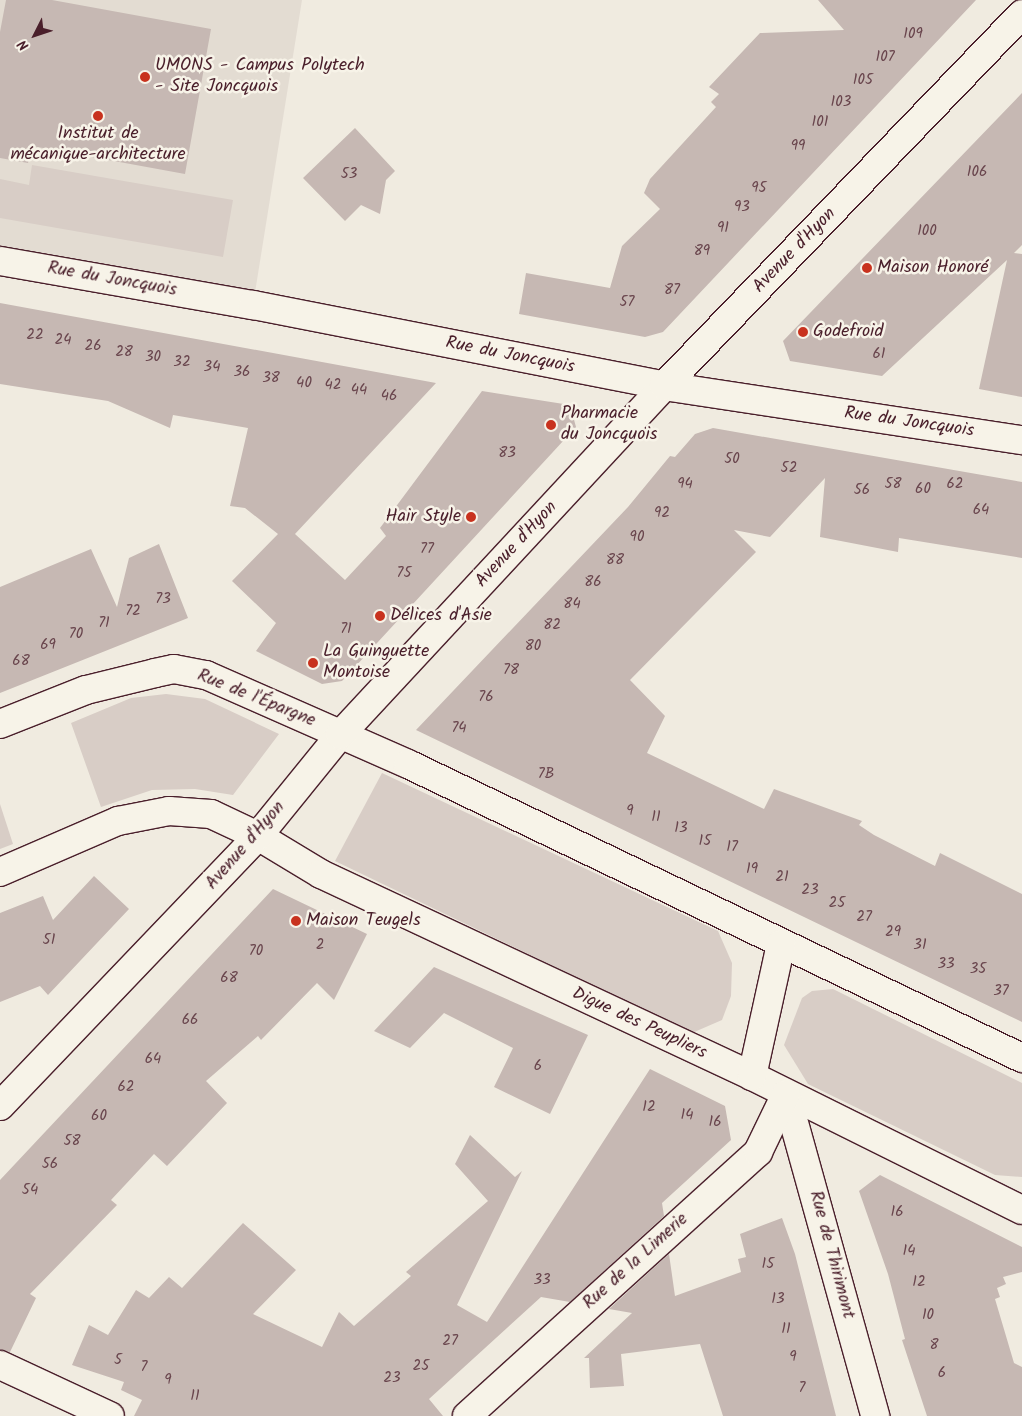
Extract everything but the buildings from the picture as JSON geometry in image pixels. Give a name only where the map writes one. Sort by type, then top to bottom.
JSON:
[{"type":"street","name":"Avenue d'Hyon","points":[[0,1106],[258,836],[340,735],[664,386],[1022,14]]},
{"type":"street","name":"Rue du Joncquois","points":[[0,261],[254,305],[664,386],[1022,440]]},
{"type":"street","name":"Rue de l'Épargne","points":[[0,724],[86,690],[174,669],[206,675],[340,735]]},
{"type":"street","points":[[340,735],[708,905],[781,944],[1022,1058]]},
{"type":"street","name":"Digue des Peupliers","points":[[0,872],[118,821],[169,811],[211,814],[258,836],[321,874],[752,1076],[1022,1210]]},
{"type":"street","points":[[752,1076],[781,944]]},
{"type":"street","name":"Rue de la Limerie","points":[[467,1416],[758,1152],[786,1094]]},
{"type":"street","name":"Rue de Thirimont","points":[[786,1094],[875,1416]]},
{"type":"street","points":[[0,1365],[110,1416]]},
{"type":"shaded area","name":"UMONS - Campus Polytech - Site Joncquois","points":[[0,0],[302,0],[253,305],[0,261]]},
{"type":"shaded area","points":[[32,165],[233,200],[223,257],[0,218],[0,179],[29,185]]},
{"type":"shaded area","points":[[166,694],[205,699],[279,734],[233,795],[195,789],[152,790],[101,807],[71,723],[131,698]]},
{"type":"shaded area","points":[[382,773],[718,931],[732,963],[731,996],[722,1020],[692,1033],[335,861]]},
{"type":"shaded area","points":[[0,804],[13,844],[0,849]]},
{"type":"shaded area","points":[[833,989],[1022,1083],[1022,1177],[995,1175],[808,1084],[784,1045],[802,998],[812,991]]},
{"type":"place","name":"UMONS - Campus Polytech - Site Joncquois","points":[[145,77]]},
{"type":"place","name":"Institut de mécanique-architecture","points":[[98,116]]},
{"type":"place","name":"Maison Honoré","points":[[867,268]]},
{"type":"place","name":"Godefroid","points":[[803,332]]},
{"type":"place","name":"Pharmacie du Joncquois","points":[[551,425]]},
{"type":"place","name":"Hair Style","points":[[471,517]]},
{"type":"place","name":"Délices d'Asie","points":[[380,616]]},
{"type":"place","name":"La Guinguette Montoise","points":[[313,663]]},
{"type":"place","name":"Maison Teugels","points":[[296,921]]}]
